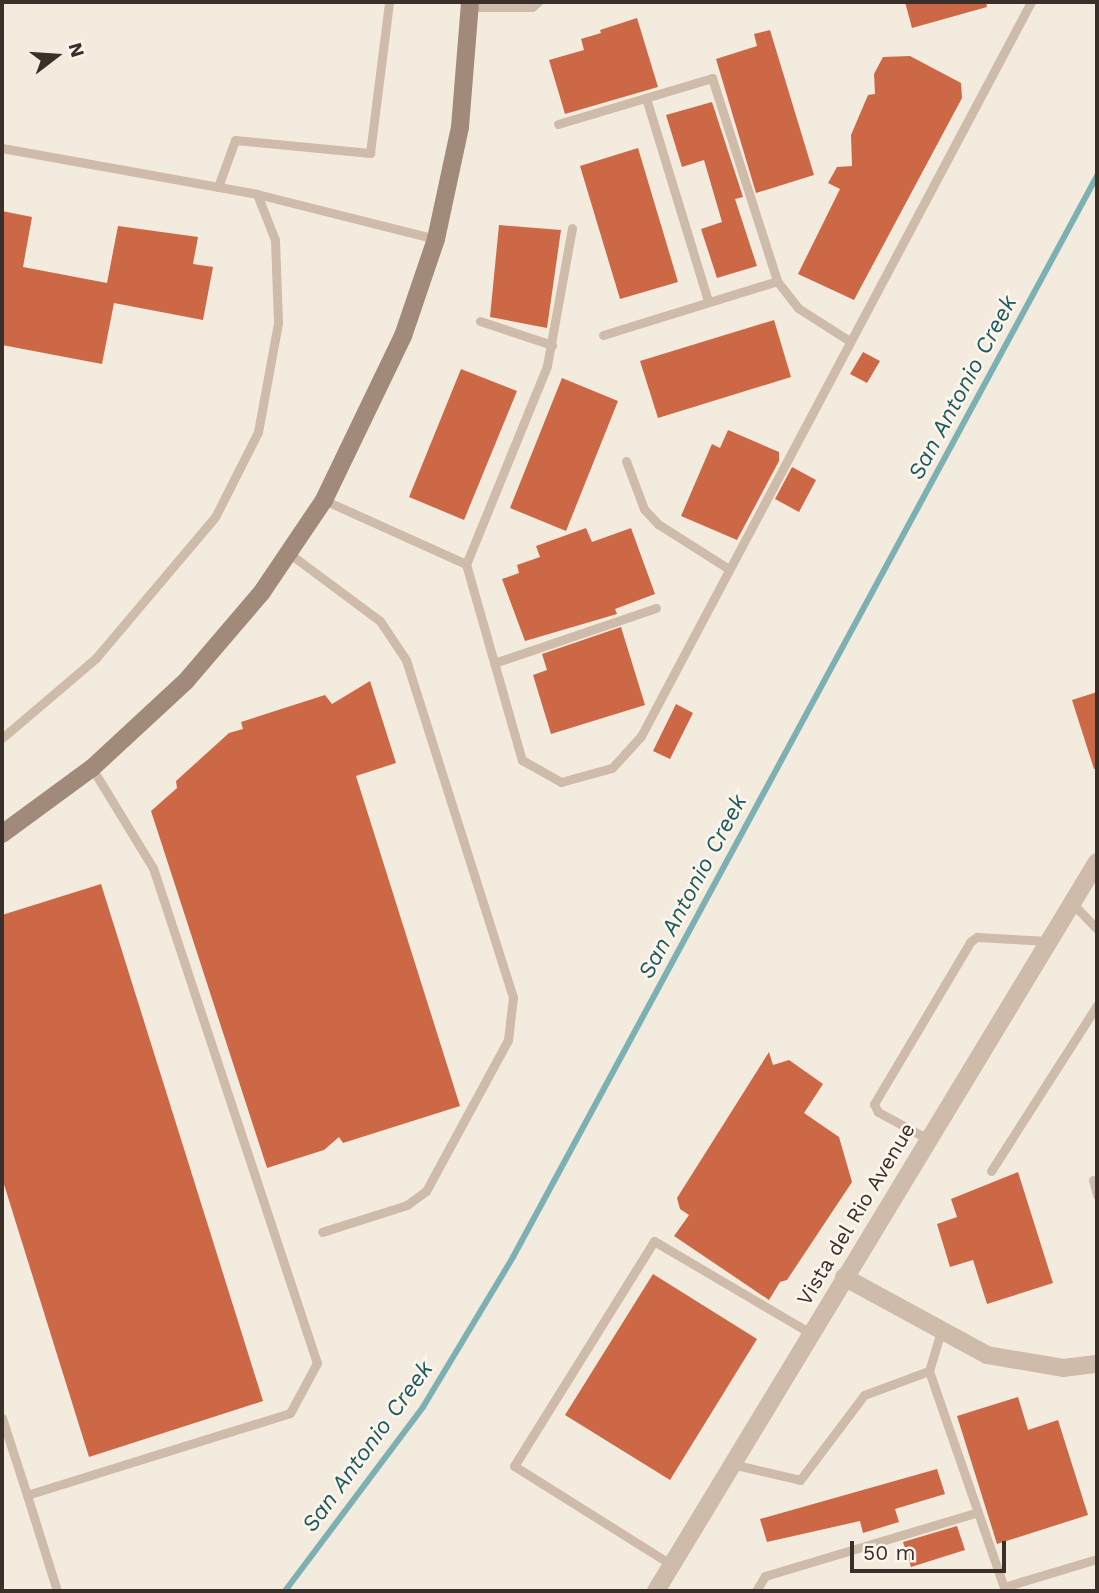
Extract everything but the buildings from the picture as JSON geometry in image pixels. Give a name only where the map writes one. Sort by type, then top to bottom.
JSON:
[{"type":"street","points":[[2,834],[92,768],[186,681],[290,554],[324,500],[398,347],[436,239],[460,127],[470,4]]},
{"type":"street","name":"Vista del Rio Avenue","points":[[656,1591],[1097,862]]},
{"type":"street","points":[[844,1277],[988,1355],[1063,1368],[1097,1364]]},
{"type":"lane","points":[[218,187],[235,140],[370,153],[389,2]]},
{"type":"lane","points":[[470,4],[532,7],[538,2]]},
{"type":"lane","points":[[572,228],[552,345],[526,423],[466,564],[522,760],[561,782],[612,768],[641,736],[848,341],[1031,2]]},
{"type":"lane","points":[[558,124],[712,78],[777,281],[798,308],[848,341]]},
{"type":"lane","points":[[646,98],[708,302]]},
{"type":"lane","points":[[2,148],[257,194],[436,239]]},
{"type":"lane","points":[[2,738],[96,658],[215,517],[258,432],[278,323],[275,240],[257,194]]},
{"type":"lane","points":[[603,335],[777,281]]},
{"type":"lane","points":[[480,321],[552,345]]},
{"type":"lane","points":[[626,461],[644,509],[668,531],[729,569]]},
{"type":"lane","points":[[324,500],[466,564]]},
{"type":"lane","points":[[290,554],[380,621],[406,660],[513,997],[508,1040],[426,1191],[407,1205],[322,1232]]},
{"type":"lane","points":[[494,663],[656,608]]},
{"type":"lane","points":[[27,1495],[290,1413],[317,1363],[153,868],[92,768]]},
{"type":"lane","points":[[1072,903],[1097,929]]},
{"type":"lane","points":[[928,1139],[877,1112],[874,1104],[970,942],[977,937],[1049,941]]},
{"type":"lane","points":[[990,1171],[1097,1005]]},
{"type":"lane","points":[[1093,1180],[1097,1195]]},
{"type":"lane","points":[[672,1565],[514,1466],[654,1241],[810,1333]]},
{"type":"lane","points":[[941,1331],[929,1371],[1004,1587],[1097,1559]]},
{"type":"lane","points":[[732,1464],[800,1480],[864,1395],[929,1371]]},
{"type":"lane","points":[[2,1418],[57,1591]]},
{"type":"lane","points":[[756,1591],[765,1576],[978,1512]]},
{"type":"waterway","name":"San Antonio Creek","points":[[285,1591],[423,1407],[513,1257],[1097,176]]}]
